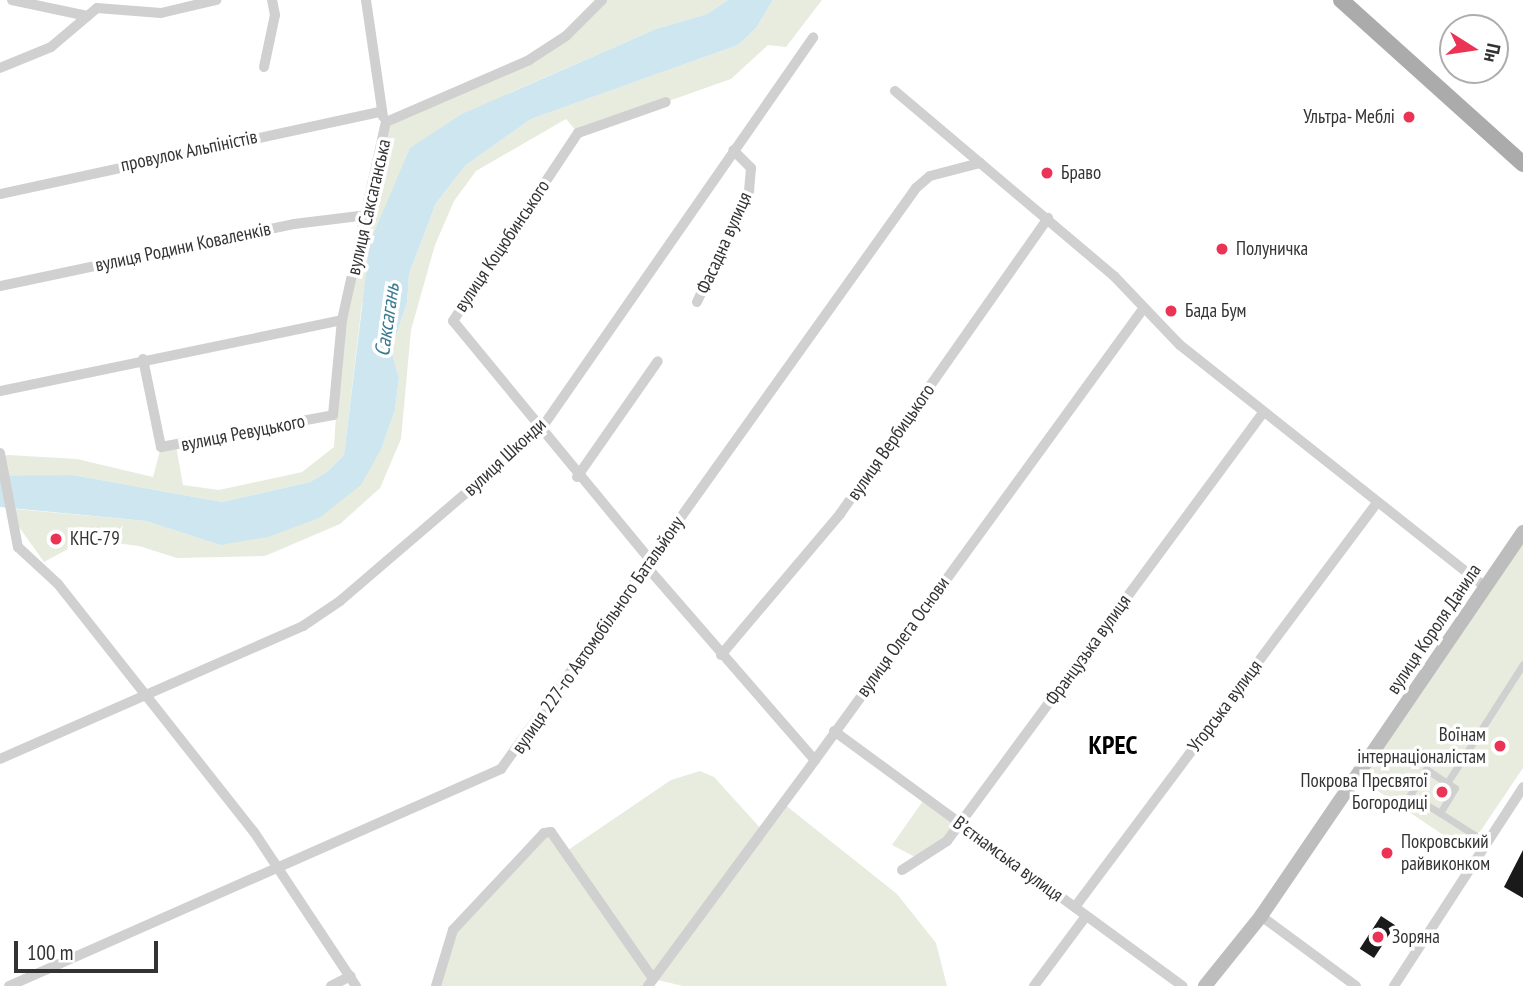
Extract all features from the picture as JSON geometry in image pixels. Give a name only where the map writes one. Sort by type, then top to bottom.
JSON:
[{"type":"main road","points":[[1341,0],[1523,164]]},
{"type":"main road","name":"вулиця Короля Данила","points":[[1205,986],[1261,916],[1523,532]]},
{"type":"street","points":[[12,0],[86,16]]},
{"type":"street","points":[[0,68],[51,47],[97,4],[161,13],[216,0]]},
{"type":"street","points":[[264,67],[275,15],[272,0]]},
{"type":"street","points":[[366,0],[379,112],[386,122]]},
{"type":"street","name":"вулиця Саксаганська","points":[[333,415],[342,320],[368,215],[386,122],[529,60],[566,36],[601,0]]},
{"type":"street","name":"вулиця Шконди","points":[[0,759],[323,613],[541,429],[813,37]]},
{"type":"street","points":[[895,91],[1048,218],[1143,309],[1262,414],[1486,587]]},
{"type":"street","name":"вулиця Коцюбинського","points":[[649,564],[455,326],[455,315],[578,134],[666,102]]},
{"type":"street","name":"провулок Альпіністів","points":[[0,194],[379,112]]},
{"type":"street","name":"Фасадна вулиця","points":[[697,302],[749,191],[751,169],[733,150]]},
{"type":"street","name":"вулиця 227-го Автомобільного Батальйону","points":[[9,986],[501,769],[915,188],[930,176],[981,163]]},
{"type":"street","name":"вулиця Родини Коваленків","points":[[0,286],[294,224],[368,215]]},
{"type":"street","name":"вулиця Вербицького","points":[[721,655],[840,514],[1048,218]]},
{"type":"street","name":"вулиця Олега Основи","points":[[651,982],[1143,309]]},
{"type":"street","points":[[0,391],[143,359],[342,320]]},
{"type":"street","name":"вулиця Ревуцького","points":[[143,359],[161,447],[333,415]]},
{"type":"street","points":[[577,477],[658,361]]},
{"type":"street","name":"Французька вулиця","points":[[902,870],[947,841],[1262,414]]},
{"type":"street","points":[[0,453],[18,547],[52,578],[280,867],[353,981],[331,986]]},
{"type":"street","name":"Угорська вулиця","points":[[1075,907],[1376,504]]},
{"type":"street","points":[[649,564],[721,655],[815,760]]},
{"type":"street","points":[[1447,783],[1523,664]]},
{"type":"street","name":"Вʼєтнамська вулиця","points":[[834,731],[1183,986]]},
{"type":"street","points":[[1440,814],[1455,788],[1426,769],[1410,795],[1440,814],[1487,843]]},
{"type":"street","points":[[1394,986],[1523,787]]},
{"type":"street","points":[[436,986],[453,930],[544,833],[551,832],[651,982]]},
{"type":"street","points":[[1034,986],[1086,916]]},
{"type":"street","points":[[1261,916],[1356,986]]},
{"type":"shaded area","points":[[602,0],[728,0],[707,14],[656,29],[509,93],[362,303],[344,455],[327,472],[310,482],[222,502],[73,475],[7,477],[1,457],[8,455],[77,459],[153,477],[161,447],[176,446],[183,485],[219,490],[302,472],[334,447],[342,320],[386,122],[413,115],[566,36]]},
{"type":"shaded area","points":[[773,0],[822,0],[786,47],[768,45],[731,79],[578,133],[566,119],[476,171],[454,201],[435,245],[411,330],[401,439],[380,488],[340,524],[265,556],[177,558],[139,546],[70,537],[68,549],[44,562],[19,527],[15,509],[146,521],[220,545],[382,447],[395,410],[399,378],[391,350],[407,303],[409,274],[436,203],[466,165],[531,119],[738,45],[756,28]]},
{"type":"shaded area","points":[[1523,532],[1523,768],[1467,851],[1357,777]]},
{"type":"shaded area","points":[[700,771],[714,777],[763,831],[784,804],[897,894],[936,943],[947,986],[683,986],[653,979],[648,986],[436,986],[447,944],[544,833],[568,850],[671,780]]},
{"type":"shaded area","points":[[925,798],[960,824],[947,841],[915,857],[892,845]]},
{"type":"water","name":"Саксагань","points":[[728,0],[773,0],[756,28],[738,45],[531,119],[466,165],[436,203],[409,274],[407,303],[391,350],[399,378],[395,410],[382,447],[361,485],[319,518],[268,537],[220,545],[146,521],[0,507],[0,476],[73,475],[222,502],[310,482],[327,472],[344,455],[370,242],[410,148],[462,114],[656,29],[707,14]]},
{"type":"building","points":[[1523,850],[1523,898],[1504,887]]},
{"type":"building","name":"Зоряна","points":[[1381,916],[1395,925],[1374,958],[1360,949]]},
{"type":"place","name":"Ультра- Меблі","points":[[1409,117]]},
{"type":"place","name":"Браво","points":[[1047,173]]},
{"type":"place","name":"Полуничка","points":[[1222,249]]},
{"type":"place","name":"Бада Бум","points":[[1171,311]]},
{"type":"place","name":"КНС-79","points":[[56,539]]},
{"type":"place","name":"Воїнам інтернаціоналістам","points":[[1500,746]]},
{"type":"place","name":"Покрова Пресвятої Богородиці","points":[[1442,792]]},
{"type":"place","name":"Покровський райвиконком","points":[[1387,853]]},
{"type":"place","name":"Зоряна","points":[[1378,937]]},
{"type":"district","name":"КРЕС","points":[[1113,745]]}]
